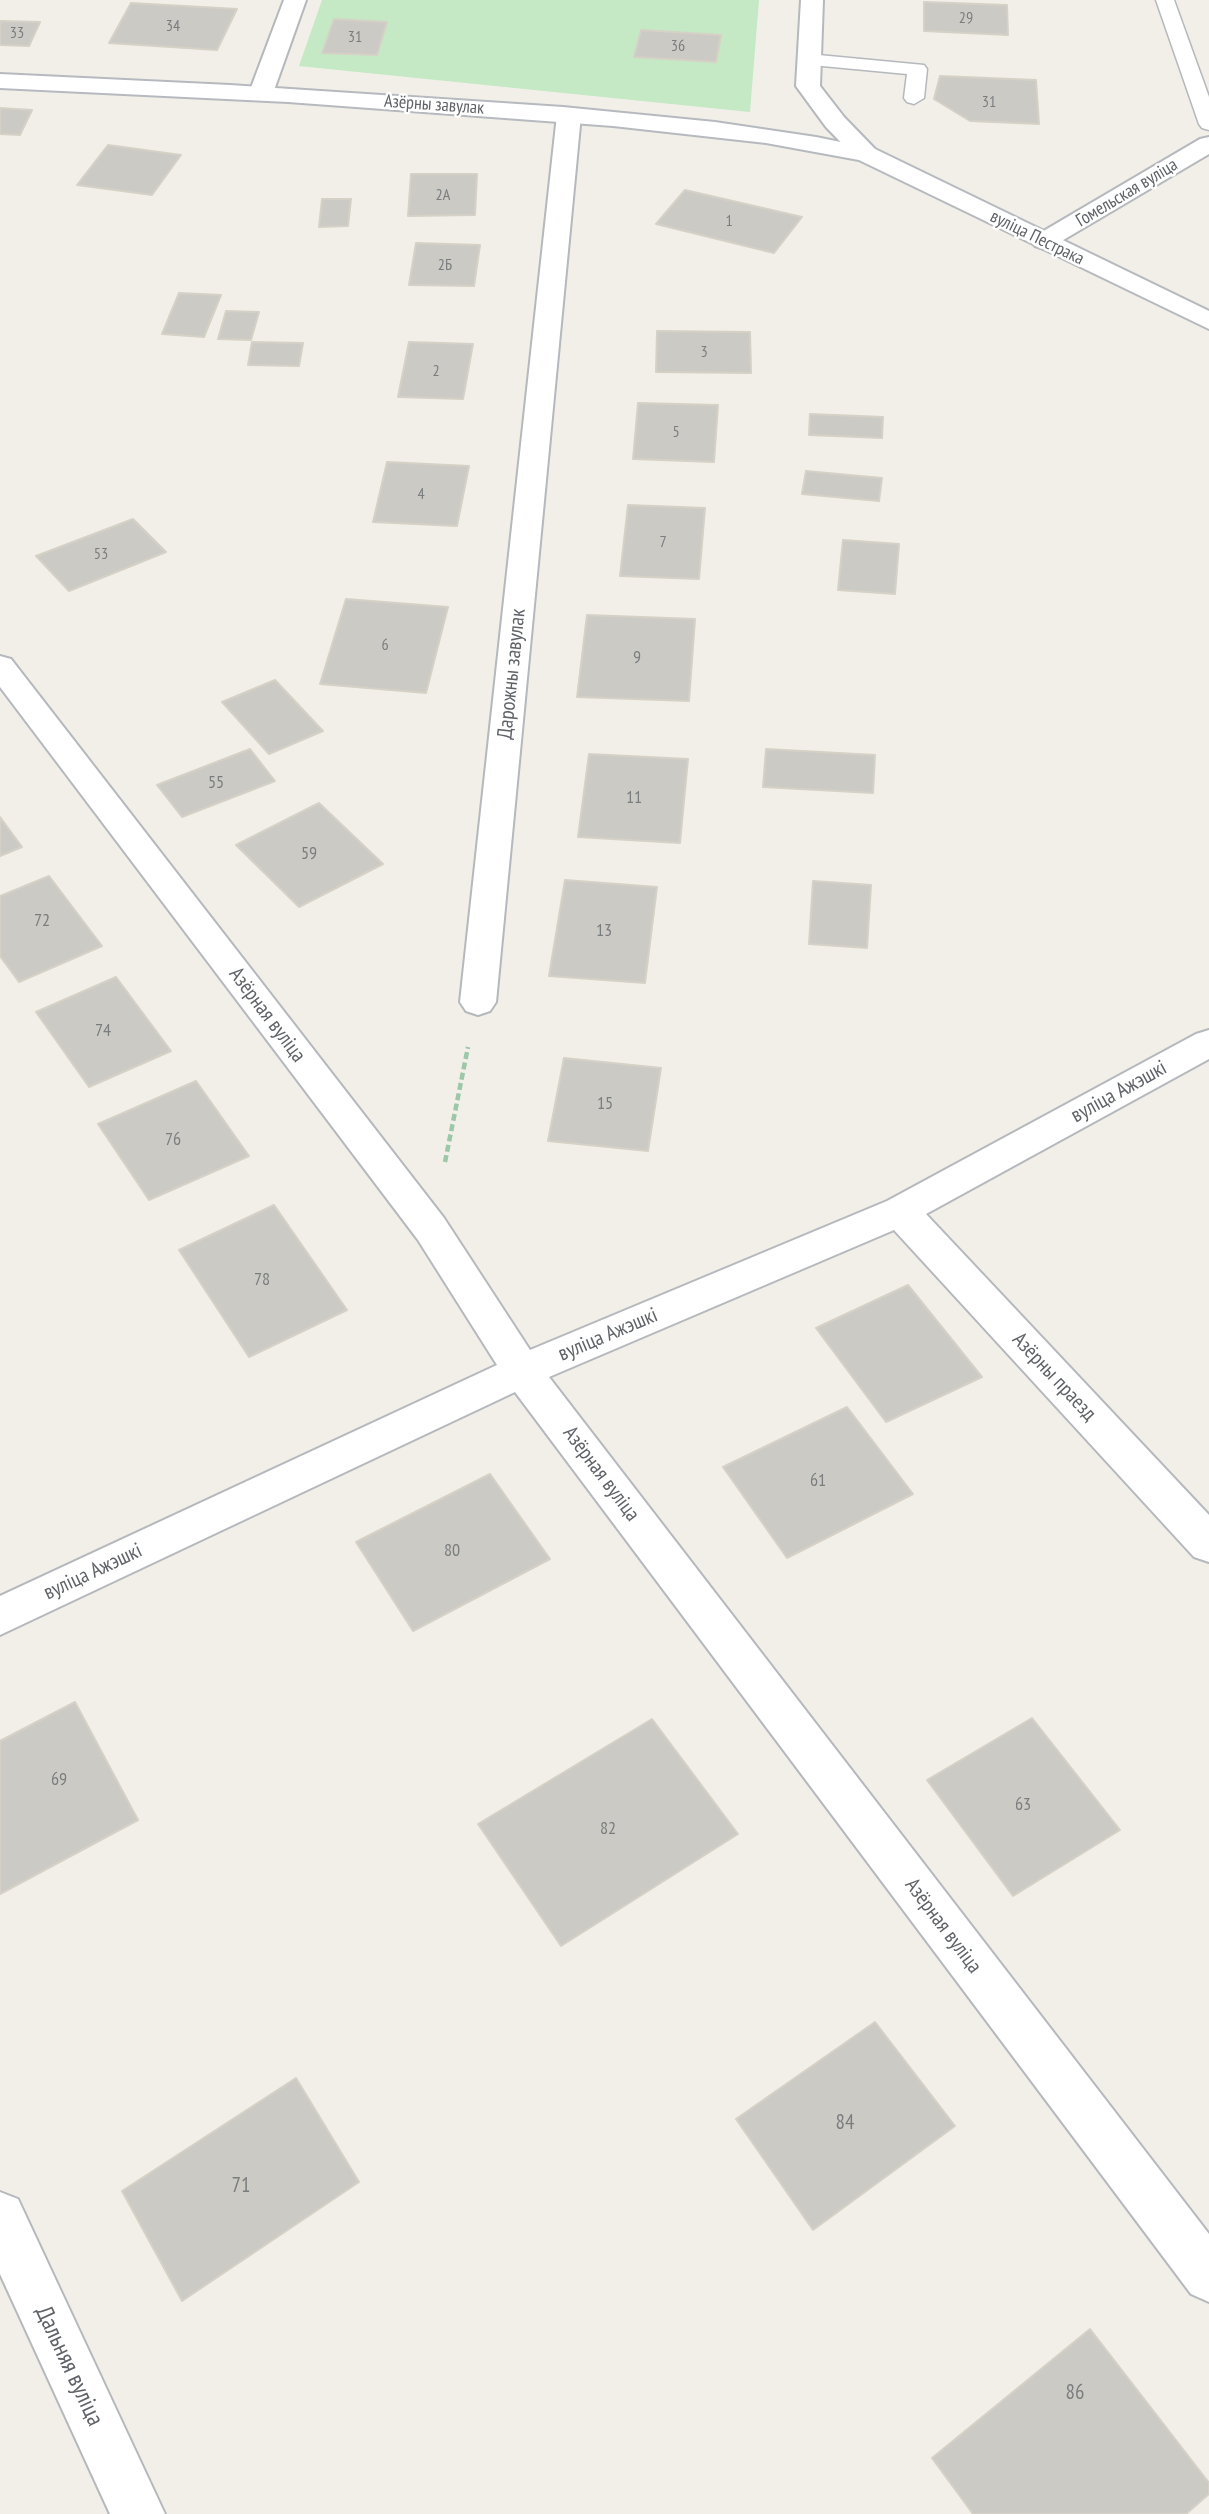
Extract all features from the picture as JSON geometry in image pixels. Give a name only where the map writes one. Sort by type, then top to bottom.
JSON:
[{"type":"street","points":[[261,93],[295,0]]},
{"type":"street","points":[[812,0],[807,86],[835,122],[866,154]]},
{"type":"street","name":"Азёрны завулак","points":[[0,81],[261,93],[569,115],[739,131],[866,154]]},
{"type":"street","name":"Дарожны завулак","points":[[478,1002],[569,115]]},
{"type":"street","name":"Гомельская вуліца","points":[[1044,242],[1209,144]]},
{"type":"street","name":"вуліца Пестрака","points":[[866,154],[1209,321]]},
{"type":"street","name":"Азёрная вуліца","points":[[0,666],[431,1229],[522,1371],[1209,2276]]},
{"type":"street","name":"вуліца Ажэшкі","points":[[0,1616],[522,1371],[900,1211],[1209,1043]]},
{"type":"street","name":"Азёрны праезд","points":[[900,1211],[1209,1544]]},
{"type":"street","name":"Дальняя вуліца","points":[[0,2217],[138,2514]]},
{"type":"lane","points":[[1165,0],[1209,124]]},
{"type":"lane","points":[[808,60],[917,69],[914,98]]},
{"type":"path","points":[[431,1229],[478,1002]]},
{"type":"green space","points":[[322,0],[759,0],[750,112],[299,66]]},
{"type":"building","points":[[924,2],[1007,5],[1008,35],[924,31]]},
{"type":"building","points":[[131,3],[237,9],[217,50],[109,43]]},
{"type":"building","points":[[334,19],[387,22],[377,55],[322,53]]},
{"type":"building","points":[[0,21],[40,22],[29,46],[0,45]]},
{"type":"building","points":[[641,30],[721,35],[716,62],[634,57]]},
{"type":"building","points":[[940,76],[1036,80],[1039,124],[970,121],[934,99]]},
{"type":"building","points":[[0,108],[32,110],[20,135],[0,134]]},
{"type":"building","points":[[108,145],[181,155],[152,195],[77,185]]},
{"type":"building","points":[[411,174],[477,174],[475,215],[408,216]]},
{"type":"building","points":[[685,190],[802,217],[774,253],[656,224]]},
{"type":"building","points":[[322,199],[351,199],[348,226],[319,227]]},
{"type":"building","points":[[416,243],[480,245],[474,286],[409,285]]},
{"type":"building","points":[[179,293],[221,295],[204,337],[162,334]]},
{"type":"building","points":[[226,311],[259,312],[251,340],[218,339]]},
{"type":"building","points":[[657,331],[750,332],[751,373],[656,372]]},
{"type":"building","points":[[252,342],[303,343],[299,366],[248,365]]},
{"type":"building","points":[[409,342],[473,344],[463,399],[398,397]]},
{"type":"building","points":[[638,403],[718,405],[714,462],[633,459]]},
{"type":"building","points":[[810,414],[883,417],[882,438],[809,435]]},
{"type":"building","points":[[387,462],[469,466],[457,526],[373,522]]},
{"type":"building","points":[[806,471],[882,478],[879,501],[802,494]]},
{"type":"building","points":[[628,505],[705,508],[699,579],[620,576]]},
{"type":"building","points":[[133,519],[166,552],[69,591],[36,556]]},
{"type":"building","points":[[843,540],[899,544],[895,594],[838,590]]},
{"type":"building","points":[[346,599],[448,607],[426,693],[320,684]]},
{"type":"building","points":[[587,615],[695,619],[689,701],[577,697]]},
{"type":"building","points":[[275,680],[323,731],[269,754],[222,702]]},
{"type":"building","points":[[250,749],[275,781],[182,817],[157,785]]},
{"type":"building","points":[[766,749],[875,755],[873,793],[763,787]]},
{"type":"building","points":[[589,754],[688,759],[680,843],[578,837]]},
{"type":"building","points":[[319,803],[383,864],[299,907],[236,845]]},
{"type":"building","points":[[0,817],[22,847],[0,856]]},
{"type":"building","points":[[49,876],[102,946],[19,982],[0,956],[0,896]]},
{"type":"building","points":[[565,880],[657,887],[645,983],[549,976]]},
{"type":"building","points":[[813,881],[871,885],[867,948],[809,944]]},
{"type":"building","points":[[116,977],[171,1051],[89,1087],[36,1012]]},
{"type":"building","points":[[564,1058],[661,1068],[648,1151],[548,1141]]},
{"type":"building","points":[[196,1081],[249,1156],[149,1200],[98,1124]]},
{"type":"building","points":[[274,1205],[347,1310],[249,1357],[179,1250]]},
{"type":"building","points":[[908,1285],[982,1377],[886,1422],[816,1328]]},
{"type":"building","points":[[847,1407],[913,1494],[787,1558],[723,1467]]},
{"type":"building","points":[[490,1474],[550,1559],[413,1631],[356,1542]]},
{"type":"building","points":[[75,1702],[138,1820],[0,1894],[0,1741]]},
{"type":"building","points":[[1032,1718],[1120,1830],[1013,1896],[927,1780]]},
{"type":"building","points":[[652,1719],[738,1834],[561,1946],[478,1824]]},
{"type":"building","points":[[875,2022],[955,2126],[813,2230],[736,2119]]},
{"type":"building","points":[[296,2078],[359,2182],[182,2301],[122,2191]]},
{"type":"building","points":[[1090,2329],[1209,2483],[1209,2494],[1186,2514],[973,2514],[932,2458]]}]
